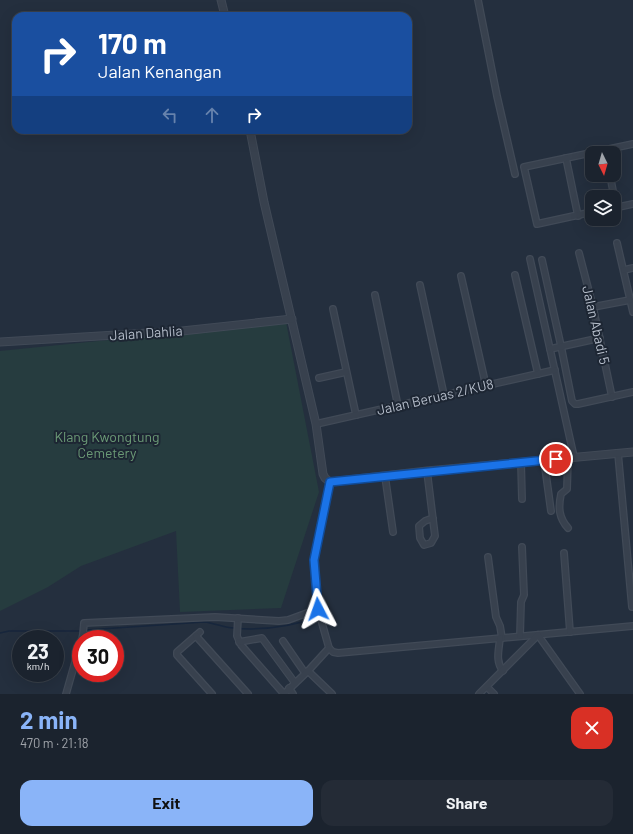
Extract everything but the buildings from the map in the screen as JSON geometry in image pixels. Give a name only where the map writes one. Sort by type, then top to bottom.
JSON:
[{"type":"street","points":[[221,0],[224,12]]},
{"type":"street","points":[[478,0],[497,96],[515,174]]},
{"type":"street","points":[[251,134],[264,202],[316,424],[324,478],[330,482],[427,471],[633,452]]},
{"type":"street","points":[[621,147],[633,144]]},
{"type":"street","points":[[585,155],[524,167],[537,224],[585,214]]},
{"type":"street","points":[[566,158],[578,216]]},
{"type":"street","points":[[621,207],[633,204]]},
{"type":"street","points":[[617,243],[633,312]]},
{"type":"street","name":"Jalan Abadi 5","points":[[579,253],[600,338],[612,397]]},
{"type":"street","points":[[530,259],[555,370],[571,458],[567,489],[561,494],[559,503],[562,522],[568,528]]},
{"type":"street","points":[[542,260],[572,401],[575,404],[578,404],[633,392]]},
{"type":"street","points":[[624,270],[633,268]]},
{"type":"street","points":[[515,275],[538,374]]},
{"type":"street","points":[[461,276],[486,386]]},
{"type":"street","points":[[420,285],[444,395]]},
{"type":"street","points":[[375,295],[398,406]]},
{"type":"street","points":[[593,308],[630,300]]},
{"type":"street","points":[[333,309],[356,416]]},
{"type":"street","name":"Jalan Dahlia","points":[[0,342],[182,331],[292,320]]},
{"type":"street","points":[[550,349],[600,338]]},
{"type":"street","name":"Jalan Beruas 2/KU8","points":[[316,424],[555,370]]},
{"type":"street","points":[[319,378],[346,372]]},
{"type":"street","points":[[618,453],[632,607]]},
{"type":"street","points":[[544,460],[551,511]]},
{"type":"street","points":[[521,462],[522,499]]},
{"type":"street","points":[[427,471],[433,518],[435,536],[431,543],[424,545],[420,541],[420,526],[425,521],[433,518]]},
{"type":"street","points":[[385,476],[393,532]]},
{"type":"street","points":[[330,482],[314,560],[319,614],[328,648],[333,652],[338,653],[633,626]]},
{"type":"street","points":[[520,636],[521,602],[524,596],[522,547]]},
{"type":"street","points":[[564,553],[570,632]]},
{"type":"street","points":[[488,557],[496,617],[500,626],[501,638],[498,662],[503,671]]},
{"type":"street","points":[[83,630],[84,623],[200,618],[238,624],[288,620],[319,614]]},
{"type":"street","points":[[238,624],[237,636],[239,642],[284,694],[328,648]]},
{"type":"street","points":[[212,694],[177,655],[177,652],[198,634],[248,694]]},
{"type":"street","points":[[479,694],[538,635]]},
{"type":"street","points":[[538,635],[580,694]]},
{"type":"street","points":[[239,642],[262,638],[295,683]]},
{"type":"street","points":[[283,641],[306,672],[332,694]]},
{"type":"street","points":[[66,694],[72,672]]},
{"type":"street","points":[[487,687],[494,694]]},
{"type":"street","points":[[289,688],[293,694]]},
{"type":"green space","name":"Klang Kwongtung Cemetery","points":[[286,322],[319,492],[281,608],[180,612],[176,531],[81,566],[48,587],[0,611],[0,351]]},
{"type":"waterway","points":[[86,630],[204,622],[230,628],[256,629],[288,625],[319,617]]},
{"type":"waterway","points":[[0,633],[9,631],[72,631]]},
{"type":"route","points":[[318,609],[314,560],[330,482],[556,459]]}]
